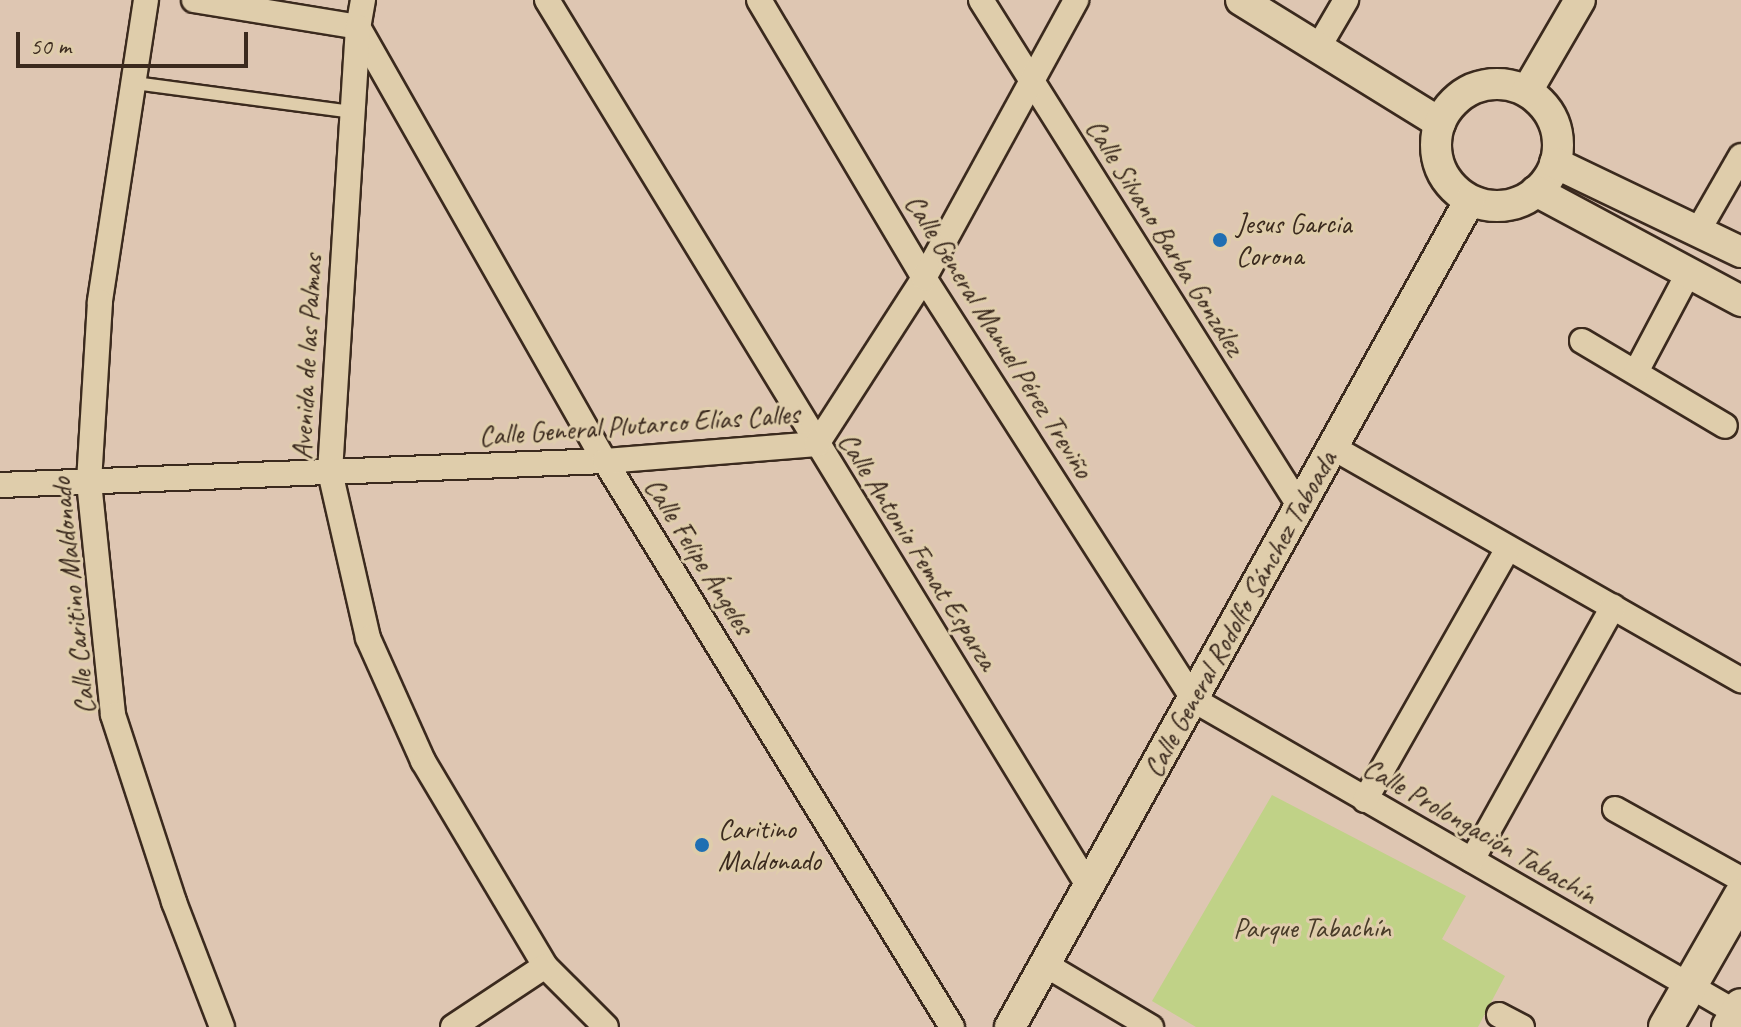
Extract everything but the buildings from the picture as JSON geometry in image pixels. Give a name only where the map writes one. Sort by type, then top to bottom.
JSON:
[{"type":"main road","points":[[1666,1027],[1741,896]]},
{"type":"street","name":"Calle Caritino Maldonado","points":[[146,0],[100,302],[89,482],[113,715],[174,902],[222,1027]]},
{"type":"street","points":[[194,0],[358,27]]},
{"type":"street","name":"Avenida de las Palmas","points":[[363,0],[358,27],[330,472],[368,638],[423,761],[545,966],[606,1027]]},
{"type":"street","name":"Calle Antonio Femat Esparza","points":[[547,0],[1089,887]]},
{"type":"street","name":"Calle General Manuel Pérez Treviño","points":[[759,0],[924,278],[1194,700]]},
{"type":"street","name":"Calle Silvano Barba González","points":[[981,0],[1300,507]]},
{"type":"street","name":"Calle General Plutarco Elías Calles","points":[[0,485],[605,461],[817,444],[924,278],[1076,0]]},
{"type":"street","points":[[1241,0],[1440,123]]},
{"type":"street","points":[[1318,48],[1346,0]]},
{"type":"street","points":[[1527,91],[1580,0]]},
{"type":"street","name":"Calle Felipe Ángeles","points":[[358,27],[605,461],[952,1027]]},
{"type":"street","points":[[1486,84],[1507,84],[1527,91],[1543,104],[1554,122],[1558,142],[1555,163],[1536,191],[1504,206],[1470,200],[1449,183],[1437,159],[1440,123],[1450,105],[1466,91],[1486,84]]},
{"type":"street","points":[[1699,229],[1741,156]]},
{"type":"street","points":[[1555,163],[1699,229],[1741,252]]},
{"type":"street","points":[[1536,191],[1741,301]]},
{"type":"street","name":"Calle General Rodolfo Sánchez Taboada","points":[[1010,1027],[1470,200]]},
{"type":"street","points":[[1636,372],[1689,272]]},
{"type":"street","points":[[1582,341],[1725,426]]},
{"type":"street","points":[[1332,447],[1507,550],[1741,680]]},
{"type":"street","points":[[1365,800],[1507,550]]},
{"type":"street","points":[[1472,860],[1613,607]]},
{"type":"street","name":"Calle Prolongación Tabachín","points":[[1194,700],[1736,1015]]},
{"type":"street","points":[[1615,809],[1741,879]]},
{"type":"street","points":[[1046,965],[1151,1027]]},
{"type":"street","points":[[453,1027],[545,966]]},
{"type":"street","points":[[1499,1015],[1522,1027]]},
{"type":"lane","points":[[135,83],[353,112]]},
{"type":"green space","name":"Parque Tabachín","points":[[1272,795],[1466,896],[1442,939],[1505,976],[1478,1027],[1196,1027],[1152,1001]]},
{"type":"place","name":"Jesus Garcia Corona","points":[[1220,240]]},
{"type":"place","name":"Caritino Maldonado","points":[[702,845]]}]
